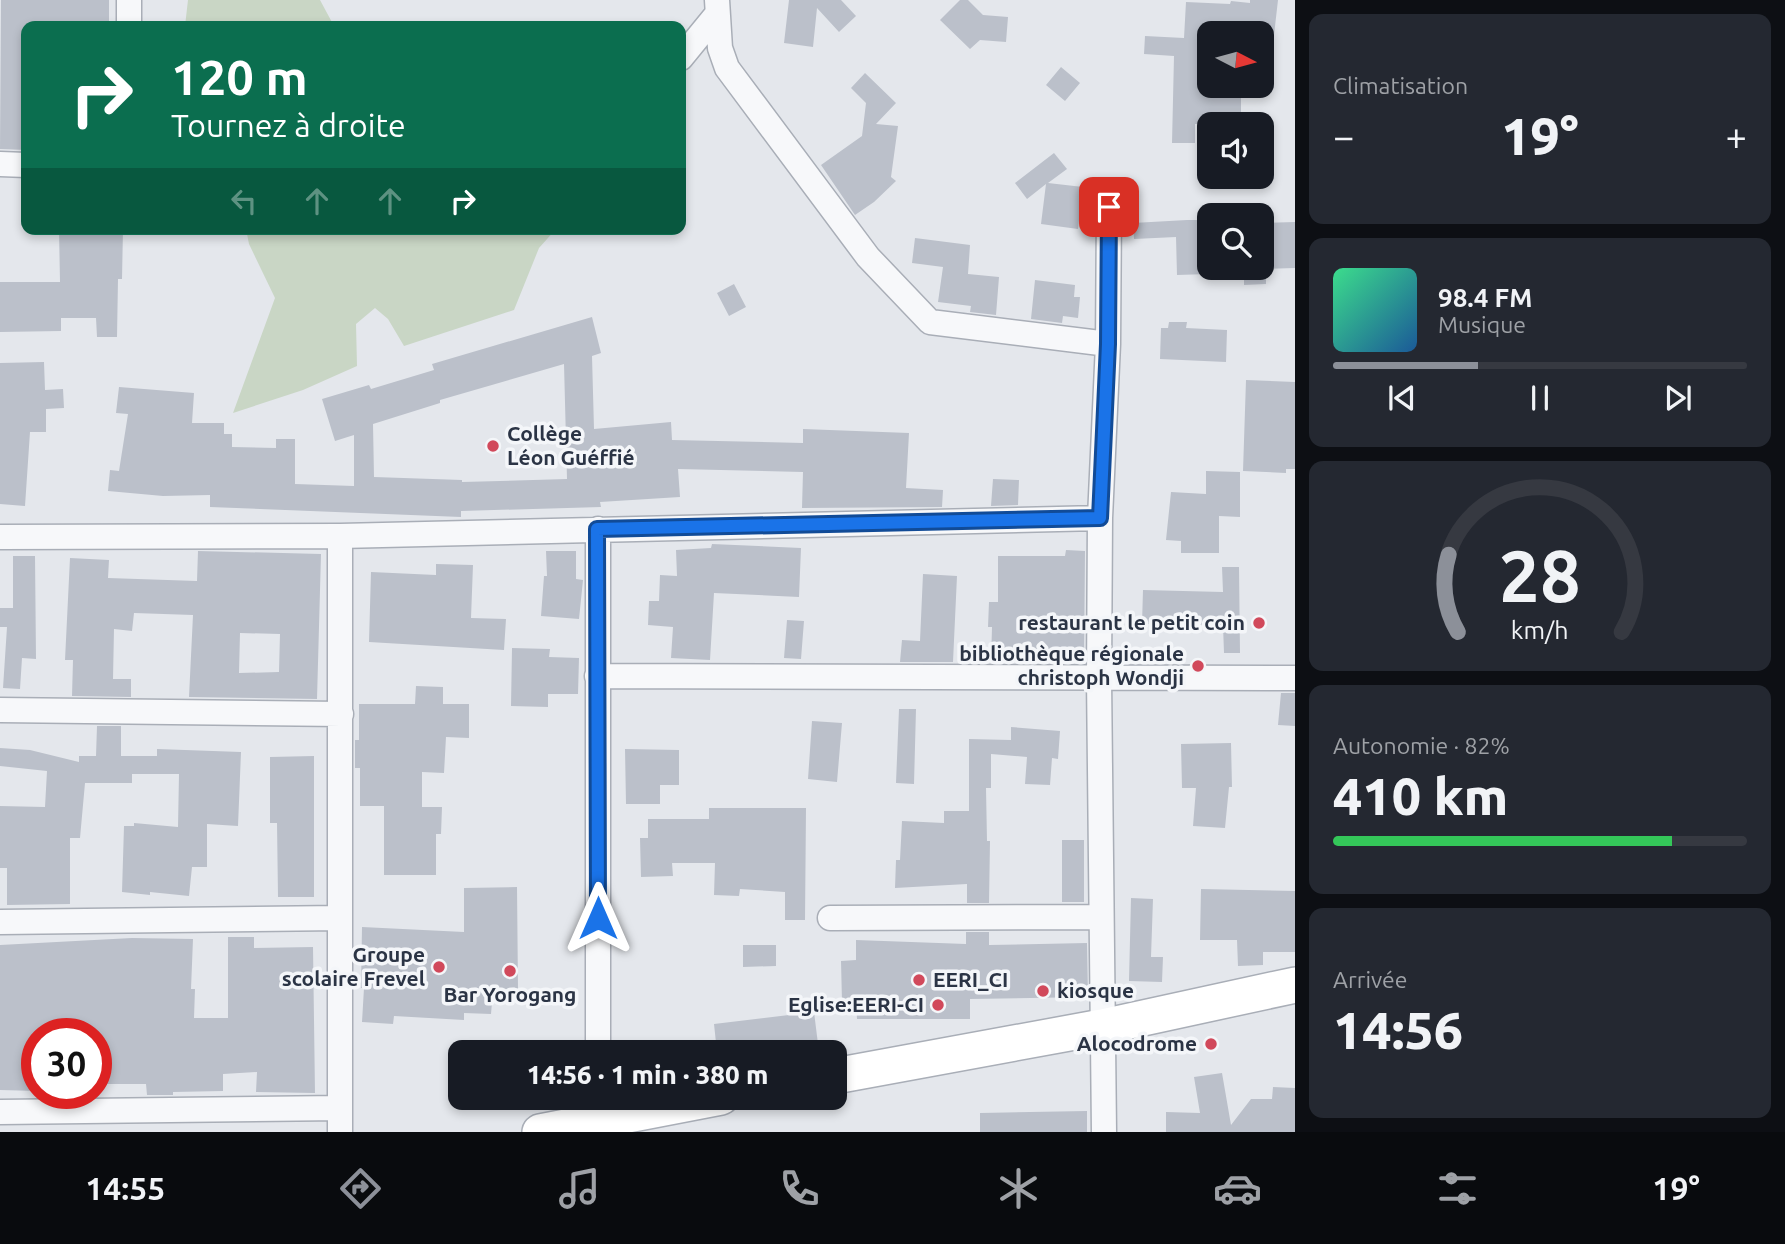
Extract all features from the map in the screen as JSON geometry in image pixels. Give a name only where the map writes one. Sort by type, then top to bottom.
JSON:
[{"type":"main road","points":[[847,1074],[1102,1027],[1295,985]]},
{"type":"main road","points":[[540,1132],[598,1116],[637,1110]]},
{"type":"street","points":[[129,0],[129,21]]},
{"type":"street","points":[[686,51],[717,7]]},
{"type":"street","points":[[717,7],[720,48],[727,68],[868,257],[930,322],[1108,344]]},
{"type":"street","points":[[0,164],[21,165]]},
{"type":"street","points":[[1104,1132],[1098,678],[1100,518],[1108,344],[1109,207]]},
{"type":"street","points":[[0,537],[340,536],[1100,518]]},
{"type":"street","points":[[597,529],[598,1040]]},
{"type":"street","points":[[0,1112],[340,1120],[340,536]]},
{"type":"street","points":[[597,676],[1295,678]]},
{"type":"street","points":[[0,710],[341,714]]},
{"type":"street","points":[[830,918],[1101,916]]},
{"type":"street","points":[[0,922],[340,918]]},
{"type":"green space","points":[[188,0],[320,0],[331,21],[186,21]]},
{"type":"green space","points":[[247,235],[551,235],[539,248],[514,310],[404,346],[388,319],[375,308],[356,324],[357,366],[303,390],[233,413],[275,298]]},
{"type":"building","points":[[1,0],[109,0],[109,21],[21,21],[21,150],[0,149]]},
{"type":"building","points":[[789,0],[841,0],[856,16],[839,32],[817,8],[813,47],[784,43]]},
{"type":"building","points":[[960,0],[968,0],[983,15],[1008,17],[1006,42],[980,40],[970,49],[940,20]]},
{"type":"building","points":[[1250,0],[1278,0],[1274,35],[1274,21],[1197,21],[1197,98],[1241,98],[1241,112],[1197,112],[1195,143],[1172,143],[1174,56],[1144,54],[1145,36],[1184,38],[1186,2],[1250,3]]},
{"type":"building","points":[[1061,67],[1080,83],[1065,101],[1046,85]]},
{"type":"building","points":[[865,73],[896,103],[876,124],[898,126],[891,177],[896,181],[874,202],[855,215],[821,165],[862,136],[866,103],[851,88]]},
{"type":"building","points":[[1054,153],[1067,169],[1048,183],[1083,187],[1078,229],[1041,224],[1046,184],[1027,199],[1015,183]]},
{"type":"building","points":[[1197,220],[1197,274],[1177,275],[1176,237],[1134,239],[1133,223]]},
{"type":"building","points":[[1295,222],[1295,268],[1274,269],[1274,223]]},
{"type":"building","points":[[59,235],[123,235],[122,279],[118,279],[117,337],[97,337],[96,318],[61,318],[61,331],[0,332],[0,282],[60,282]]},
{"type":"building","points":[[915,238],[970,245],[968,274],[999,277],[996,315],[970,312],[971,306],[938,302],[943,267],[912,263]]},
{"type":"building","points":[[1035,280],[1075,285],[1074,297],[1080,297],[1078,318],[1063,316],[1062,323],[1031,319]]},
{"type":"building","points":[[1244,280],[1266,280],[1266,284],[1244,285]]},
{"type":"building","points":[[734,284],[746,307],[729,316],[717,293]]},
{"type":"building","points":[[592,317],[601,353],[592,356],[594,429],[671,422],[672,440],[803,443],[803,429],[909,433],[906,488],[943,490],[942,507],[802,508],[803,472],[678,469],[680,497],[600,502],[601,507],[461,511],[461,517],[210,507],[210,495],[163,496],[108,491],[110,470],[119,471],[128,414],[116,413],[119,387],[194,393],[192,423],[224,423],[224,434],[232,434],[232,447],[276,448],[276,439],[295,439],[295,484],[354,486],[354,435],[335,441],[322,399],[369,385],[371,389],[434,370],[432,364]],"holes":[[[564,364],[567,479],[462,482],[374,477],[373,424],[440,403],[440,400]]]},
{"type":"building","points":[[1169,322],[1187,322],[1186,328],[1227,330],[1226,362],[1160,359],[1161,328],[1168,328]]},
{"type":"building","points":[[44,362],[45,390],[63,389],[64,408],[46,409],[46,432],[30,432],[25,506],[0,504],[0,363]]},
{"type":"building","points":[[1246,380],[1295,382],[1295,469],[1286,469],[1286,473],[1243,471]]},
{"type":"building","points":[[1206,471],[1240,472],[1240,517],[1219,516],[1219,553],[1181,553],[1181,541],[1166,540],[1171,492],[1206,494]]},
{"type":"building","points":[[993,479],[1019,480],[1018,505],[991,506]]},
{"type":"building","points":[[712,544],[801,548],[799,597],[714,593],[710,660],[671,658],[673,627],[648,625],[649,601],[659,601],[660,575],[677,576],[676,550],[711,548]]},
{"type":"building","points":[[1066,550],[1085,551],[1084,661],[991,662],[992,627],[988,627],[989,602],[998,602],[998,556],[1065,556]]},
{"type":"building","points":[[198,551],[321,554],[317,699],[189,697],[193,615],[134,613],[132,631],[114,629],[113,679],[131,679],[131,697],[72,696],[73,660],[65,660],[70,558],[109,560],[108,578],[197,581]],"holes":[[[240,633],[280,634],[279,672],[239,673]]]},
{"type":"building","points":[[546,551],[576,551],[576,579],[583,580],[579,619],[541,616],[544,576],[547,576]]},
{"type":"building","points":[[13,556],[35,556],[36,659],[22,658],[20,689],[3,688],[7,627],[0,627],[0,608],[13,608]]},
{"type":"building","points":[[436,564],[473,565],[471,618],[506,619],[504,650],[369,642],[371,572],[436,575]]},
{"type":"building","points":[[1222,567],[1239,567],[1240,653],[1224,653],[1223,625],[1142,624],[1143,590],[1223,592]]},
{"type":"building","points":[[923,574],[957,576],[953,662],[900,662],[902,640],[920,641]]},
{"type":"building","points":[[787,620],[804,621],[801,659],[784,658]]},
{"type":"building","points":[[512,648],[550,649],[549,657],[579,658],[578,694],[548,694],[548,707],[511,706]]},
{"type":"building","points":[[416,686],[443,687],[443,704],[469,704],[469,738],[446,737],[444,773],[422,772],[422,807],[442,807],[441,834],[436,834],[436,875],[384,875],[384,806],[360,806],[360,768],[355,768],[355,740],[359,740],[359,704],[415,704]]},
{"type":"building","points":[[1281,693],[1295,693],[1295,726],[1278,725]]},
{"type":"building","points":[[899,709],[916,709],[914,784],[896,783]]},
{"type":"building","points":[[812,721],[842,723],[837,782],[808,779]]},
{"type":"building","points":[[97,726],[121,726],[121,756],[157,756],[157,749],[241,752],[238,826],[207,824],[207,867],[192,867],[189,896],[122,892],[124,826],[134,826],[134,823],[178,827],[179,774],[132,774],[132,783],[85,783],[80,838],[70,838],[70,904],[7,905],[7,868],[0,868],[0,806],[45,807],[47,771],[0,766],[0,748],[30,750],[79,762],[79,756],[96,756]]},
{"type":"building","points":[[1011,727],[1060,731],[1058,759],[1052,758],[1050,785],[1025,784],[1027,757],[991,754],[991,788],[986,788],[987,841],[990,841],[989,903],[967,903],[967,884],[895,888],[902,821],[944,823],[944,811],[969,811],[969,739],[1011,740]]},
{"type":"building","points":[[1231,743],[1232,787],[1229,787],[1225,828],[1193,826],[1196,788],[1182,788],[1181,744]]},
{"type":"building","points":[[625,749],[679,750],[679,785],[660,785],[660,804],[626,804]]},
{"type":"building","points":[[314,756],[314,897],[278,897],[277,823],[270,823],[270,757]]},
{"type":"building","points":[[709,808],[806,808],[805,920],[785,920],[785,892],[740,889],[739,896],[714,895],[715,863],[672,863],[673,876],[641,877],[640,838],[648,838],[648,819],[709,819]]},
{"type":"building","points":[[1062,840],[1084,840],[1084,902],[1062,902]]},
{"type":"building","points":[[517,887],[518,989],[493,990],[491,1014],[464,1013],[464,1020],[394,1016],[393,1024],[362,1022],[362,927],[464,932],[464,888]]},
{"type":"building","points":[[1201,889],[1295,891],[1295,952],[1263,952],[1263,965],[1238,966],[1237,940],[1200,940]]},
{"type":"building","points":[[1131,898],[1153,899],[1151,957],[1163,957],[1162,982],[1129,981]]},
{"type":"building","points":[[966,932],[989,932],[989,945],[1087,943],[1088,997],[970,999],[970,1019],[857,1019],[856,1002],[842,1002],[841,961],[856,960],[856,940],[966,944]]},
{"type":"building","points":[[228,937],[254,937],[254,948],[313,947],[315,1093],[256,1092],[257,1072],[223,1074],[223,1091],[147,1095],[146,1084],[112,1084],[112,1018],[21,1018],[21,1091],[0,1090],[0,945],[132,938],[193,939],[191,989],[195,989],[194,1018],[228,1018]]},
{"type":"building","points":[[743,945],[776,945],[776,966],[743,967]]},
{"type":"building","points":[[814,1012],[818,1040],[716,1040],[714,1024]]},
{"type":"building","points":[[1222,1073],[1231,1125],[1251,1099],[1272,1099],[1273,1087],[1295,1088],[1295,1132],[1166,1132],[1166,1112],[1200,1113],[1194,1077]]},
{"type":"building","points":[[1087,1111],[1087,1132],[980,1132],[980,1113]]},
{"type":"place","name":"Collège Léon Guéffié","points":[[493,446]]},
{"type":"place","name":"restaurant le petit coin","points":[[1259,623]]},
{"type":"place","name":"bibliothèque régionale christoph Wondji","points":[[1198,666]]},
{"type":"place","name":"Groupe scolaire Frevel","points":[[439,967]]},
{"type":"place","name":"Bar Yorogang","points":[[510,971]]},
{"type":"place","name":"EERI_CI","points":[[919,980]]},
{"type":"place","name":"kiosque","points":[[1043,991]]},
{"type":"place","name":"Eglise:EERI-CI","points":[[938,1005]]},
{"type":"place","name":"Alocodrome","points":[[1211,1044]]},
{"type":"route","points":[[598,918],[597,529],[1100,518],[1108,344],[1109,207]]}]
